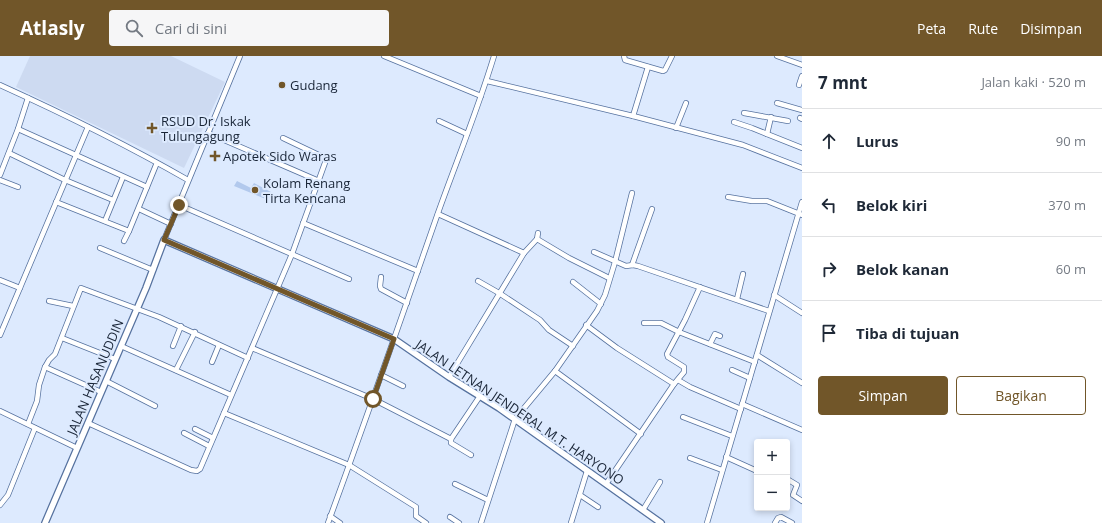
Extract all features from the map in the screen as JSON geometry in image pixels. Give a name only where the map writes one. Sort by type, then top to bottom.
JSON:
[{"type":"main road","name":"JALAN HASANUDDIN","points":[[45,523],[153,270],[164,240]]},
{"type":"main road","name":"JALAN LETNAN JENDERAL M.T. HARYONO","points":[[164,240],[394,339],[449,377],[515,419],[661,523]]},
{"type":"street","points":[[164,240],[240,56]]},
{"type":"street","points":[[384,56],[481,96]]},
{"type":"street","points":[[328,523],[487,81],[494,56]]},
{"type":"street","points":[[624,56],[625,60],[664,71],[672,56]]},
{"type":"street","points":[[777,56],[802,65]]},
{"type":"street","points":[[633,116],[648,67]]},
{"type":"street","points":[[799,85],[802,77]]},
{"type":"street","points":[[487,81],[633,116],[743,145],[802,168]]},
{"type":"street","points":[[0,85],[88,127],[188,180]]},
{"type":"street","points":[[0,175],[28,98]]},
{"type":"street","points":[[676,128],[686,103]]},
{"type":"street","points":[[777,103],[802,110]]},
{"type":"street","points":[[744,113],[788,121]]},
{"type":"street","points":[[767,134],[771,117]]},
{"type":"street","points":[[439,120],[467,134]]},
{"type":"street","points":[[734,122],[802,148]]},
{"type":"street","points":[[0,335],[88,127]]},
{"type":"street","points":[[18,129],[147,187]]},
{"type":"street","points":[[208,133],[319,181]]},
{"type":"street","points":[[88,422],[194,471],[200,469],[292,254],[319,181],[325,158],[283,138]]},
{"type":"street","points":[[8,153],[65,180],[113,200]]},
{"type":"street","points":[[124,241],[139,209],[156,165]]},
{"type":"street","points":[[105,221],[123,177]]},
{"type":"street","points":[[0,180],[18,187]]},
{"type":"street","points":[[480,523],[515,419],[555,371],[601,304],[615,262],[632,193]]},
{"type":"street","points":[[728,197],[752,201],[767,201],[800,214]]},
{"type":"street","points":[[56,202],[129,231]]},
{"type":"street","points":[[707,523],[769,311],[800,214],[802,202]]},
{"type":"street","points":[[179,205],[349,280]]},
{"type":"street","points":[[139,209],[171,224]]},
{"type":"street","points":[[632,265],[652,209]]},
{"type":"street","points":[[438,214],[524,253]]},
{"type":"street","points":[[303,223],[418,271]]},
{"type":"street","points":[[449,377],[524,253],[538,239],[538,233]]},
{"type":"street","points":[[538,239],[569,258],[610,278]]},
{"type":"street","points":[[100,248],[153,270]]},
{"type":"street","points":[[594,252],[626,266],[638,266],[769,311]]},
{"type":"street","points":[[737,299],[743,274]]},
{"type":"street","points":[[381,277],[380,286],[382,289],[407,303]]},
{"type":"street","points":[[0,280],[20,288]]},
{"type":"street","points":[[478,281],[540,320],[549,330],[573,346]]},
{"type":"street","points":[[573,282],[601,304]]},
{"type":"street","points":[[606,484],[674,384],[683,375],[685,369],[668,357],[667,354],[700,287]]},
{"type":"street","points":[[28,424],[37,401],[39,384],[45,367],[48,360],[55,354],[81,288],[159,316],[248,358]]},
{"type":"street","points":[[774,295],[802,313]]},
{"type":"street","points":[[49,301],[73,306]]},
{"type":"street","points":[[644,323],[661,323],[679,332],[755,362]]},
{"type":"street","points":[[586,325],[617,348],[674,384]]},
{"type":"street","points":[[173,346],[181,326]]},
{"type":"street","points":[[176,370],[195,332]]},
{"type":"street","points":[[710,344],[715,334],[720,336]]},
{"type":"street","points":[[62,338],[115,359]]},
{"type":"street","points":[[212,362],[219,345]]},
{"type":"street","points":[[121,346],[231,395]]},
{"type":"street","points":[[252,348],[373,399],[451,439]]},
{"type":"street","points":[[757,355],[802,383]]},
{"type":"street","points":[[45,367],[101,392]]},
{"type":"street","points":[[732,370],[750,378]]},
{"type":"street","points":[[555,371],[640,434]]},
{"type":"street","points":[[381,375],[403,386]]},
{"type":"street","points":[[678,380],[690,387],[741,409]]},
{"type":"street","points":[[106,381],[156,406]]},
{"type":"street","points":[[471,455],[451,444],[451,439],[480,396]]},
{"type":"street","points":[[742,404],[802,430]]},
{"type":"street","points":[[0,411],[77,448]]},
{"type":"street","points":[[224,413],[349,465],[416,507],[416,516],[426,523]]},
{"type":"street","points":[[683,417],[732,436]]},
{"type":"street","points":[[0,505],[8,495],[35,428]]},
{"type":"street","points":[[195,429],[213,438]]},
{"type":"street","points":[[184,433],[209,446]]},
{"type":"street","points":[[726,457],[754,471]]},
{"type":"street","points":[[690,458],[722,470]]},
{"type":"street","points":[[571,523],[588,471]]},
{"type":"street","points":[[790,481],[797,485],[794,494],[802,501]]},
{"type":"street","points":[[643,510],[660,482]]},
{"type":"street","points":[[455,484],[488,500]]},
{"type":"street","points":[[580,495],[598,507]]},
{"type":"street","points":[[330,516],[340,523]]},
{"type":"street","points":[[450,517],[459,523]]},
{"type":"street","points":[[775,523],[780,517],[792,523]]},
{"type":"shaded area","name":"RSUD Dr. Iskak Tulungagung","points":[[30,56],[171,56],[225,82],[184,168],[16,87]]},
{"type":"shaded area","name":"Kolam Renang Tirta Kencana","points":[[237,181],[251,188],[254,183],[271,192],[268,200],[234,186]]},
{"type":"place","name":"Gudang","points":[[282,85]]},
{"type":"place","name":"RSUD Dr. Iskak Tulungagung","points":[[152,128]]},
{"type":"place","name":"Apotek Sido Waras","points":[[215,156]]},
{"type":"place","name":"Kolam Renang Tirta Kencana","points":[[255,190]]},
{"type":"route","points":[[179,205],[164,240],[394,339],[373,399]]}]
